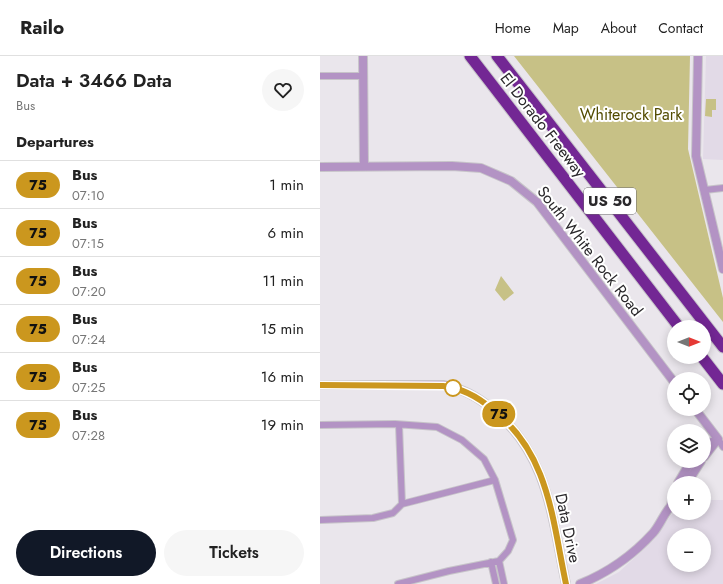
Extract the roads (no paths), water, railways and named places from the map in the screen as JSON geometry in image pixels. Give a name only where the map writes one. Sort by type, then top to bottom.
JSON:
[{"type":"highway","name":"El Dorado Freeway","points":[[470,56],[674,320]]},
{"type":"highway","name":"El Dorado Freeway","points":[[497,56],[723,347]]},
{"type":"highway","points":[[707,364],[723,384]]},
{"type":"street","points":[[363,56],[364,166]]},
{"type":"street","points":[[698,56],[696,149],[705,190],[720,245],[723,269]]},
{"type":"street","points":[[320,76],[362,76]]},
{"type":"street","name":"South White Rock Road","points":[[320,167],[465,166],[491,172],[518,185],[537,202],[667,373]]},
{"type":"street","points":[[705,190],[723,188]]},
{"type":"street","name":"Data Drive","points":[[320,385],[443,386],[462,391],[484,402],[514,429],[532,454],[545,486],[566,584]]},
{"type":"street","points":[[700,416],[721,443],[711,451]]},
{"type":"street","points":[[320,425],[399,425],[437,427],[462,440],[484,459],[495,480],[512,540],[508,551],[499,561],[398,584]]},
{"type":"street","points":[[399,425],[402,504]]},
{"type":"street","points":[[320,520],[373,518],[392,513],[402,504],[495,480]]},
{"type":"street","points":[[580,584],[611,569],[633,551],[653,533],[667,512]]},
{"type":"street","points":[[499,561],[504,584]]},
{"type":"street","points":[[491,562],[496,584]]},
{"type":"park label","name":"Whiterock Park","points":[[631,114]]}]
